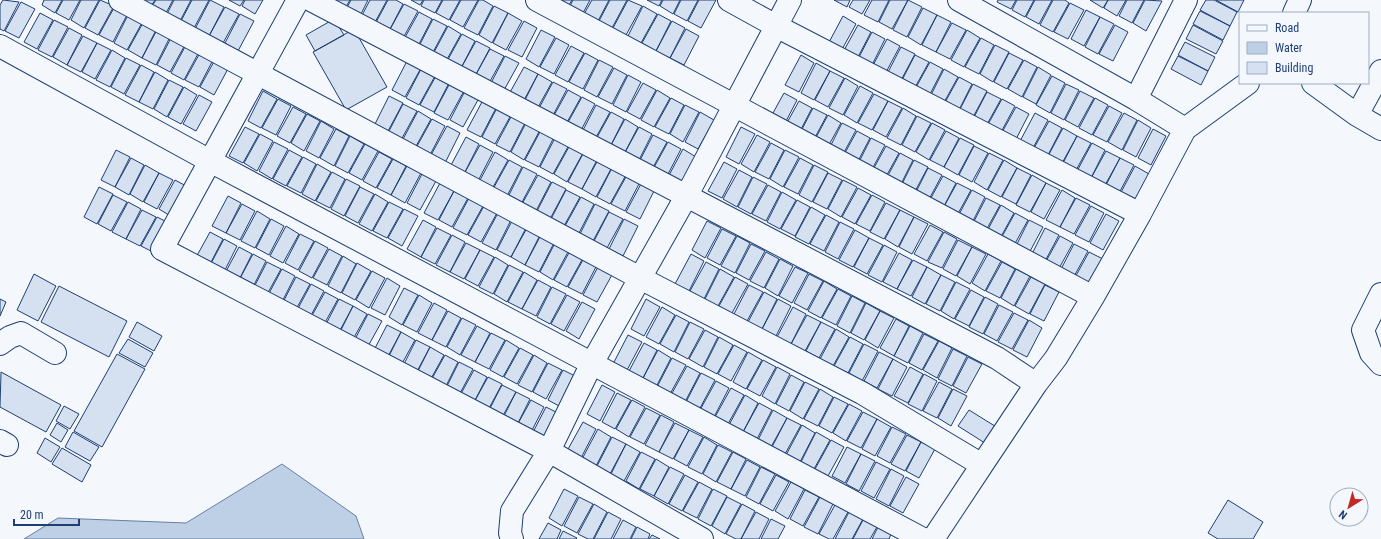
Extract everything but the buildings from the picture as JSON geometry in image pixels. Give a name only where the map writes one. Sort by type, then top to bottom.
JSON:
[{"type":"street","points":[[120,0],[640,278],[862,393],[982,465]]},
{"type":"street","points":[[298,0],[162,249],[549,451],[702,539]]},
{"type":"street","points":[[311,0],[997,358],[1036,384]]},
{"type":"street","points":[[537,0],[1093,297]]},
{"type":"street","points":[[729,0],[776,26],[1140,214]]},
{"type":"street","points":[[512,539],[510,533],[512,511],[549,451],[591,365],[687,195],[790,0]]},
{"type":"street","points":[[960,0],[1136,99],[1185,129]]},
{"type":"street","points":[[1136,99],[1186,0]]},
{"type":"street","points":[[1294,12],[1300,0]]},
{"type":"street","points":[[0,46],[210,161],[591,365],[922,539]]},
{"type":"street","points":[[1357,115],[1381,71]]},
{"type":"street","points":[[933,539],[1036,384],[1056,358],[1093,297],[1140,214],[1185,129],[1247,84]]},
{"type":"street","points":[[1314,84],[1357,115],[1381,129]]},
{"type":"street","points":[[1381,294],[1362,330],[1371,353],[1381,364]]},
{"type":"street","points":[[0,344],[10,337],[21,333],[55,353]]},
{"type":"water","points":[[282,464],[356,516],[364,539],[24,539],[58,518],[186,523]]}]
